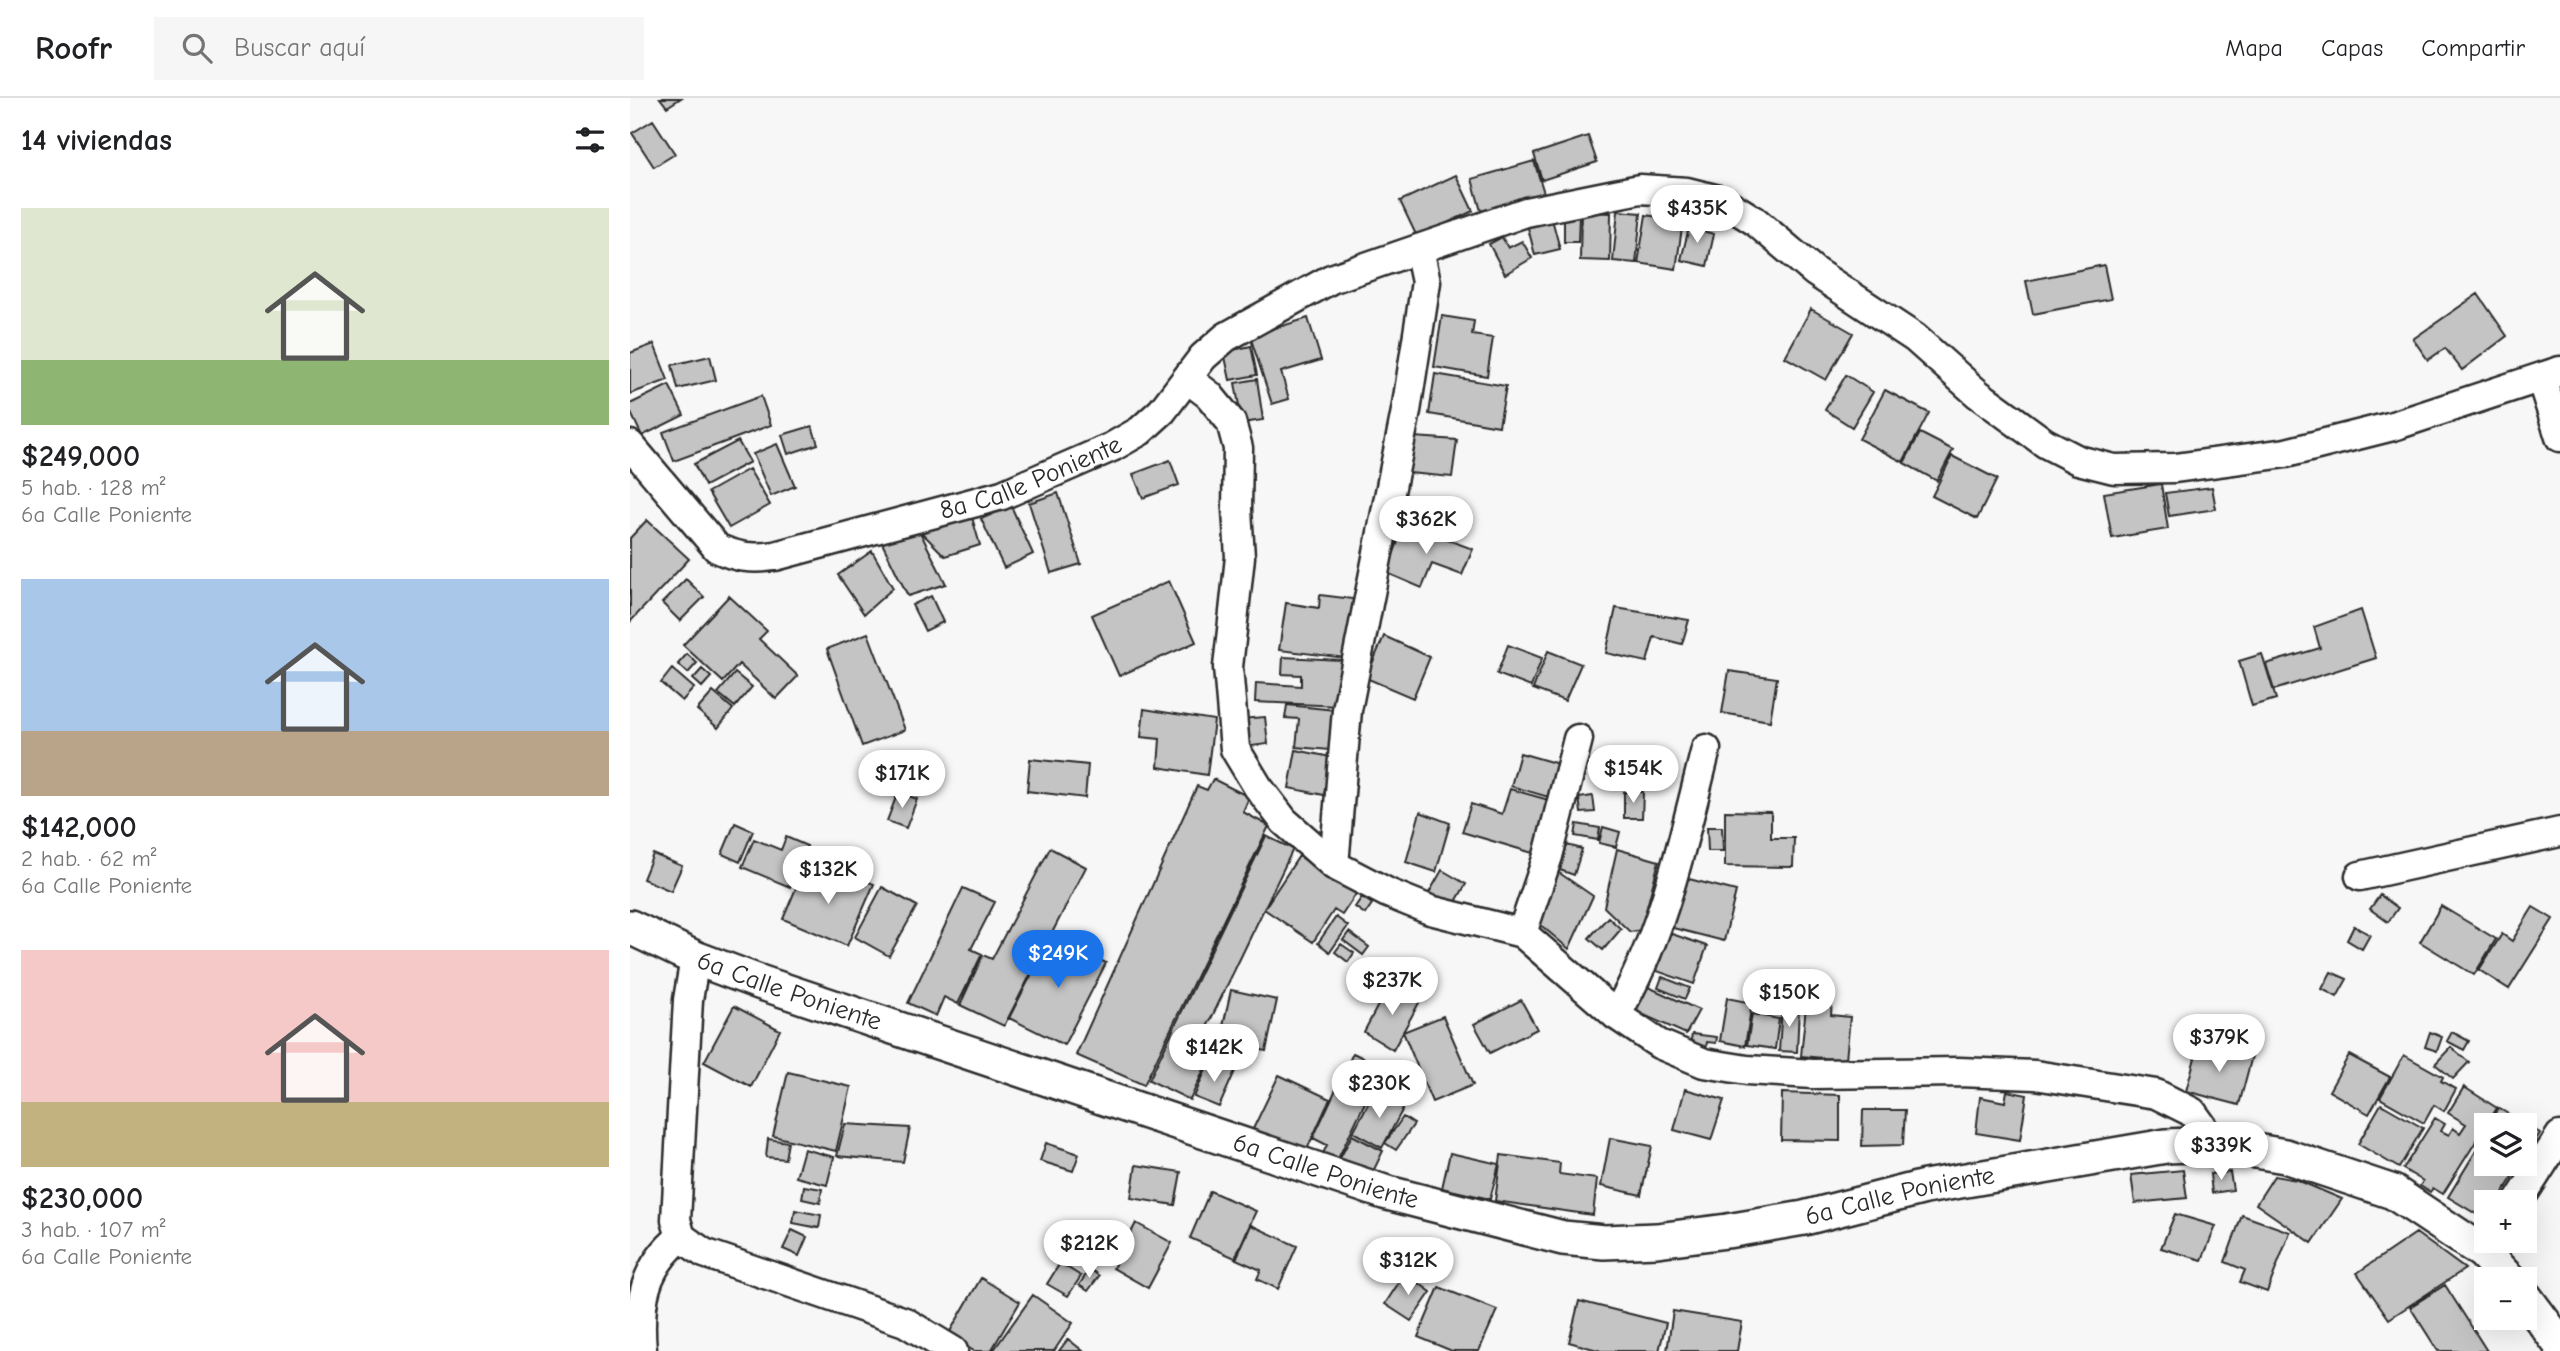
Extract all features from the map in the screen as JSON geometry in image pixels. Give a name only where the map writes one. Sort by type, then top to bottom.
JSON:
[{"type":"street","name":"8a Calle Poniente","points":[[630,445],[718,548],[735,556],[752,559],[801,550],[1002,495],[1111,447],[1140,431],[1162,411],[1203,357],[1226,337],[1331,279],[1526,212],[1640,189],[1687,192],[1723,201],[1755,220],[1815,272],[1915,338],[1978,394],[2045,443],[2078,460],[2114,468],[2175,468],[2286,453],[2393,426],[2551,375]]},
{"type":"street","points":[[1334,866],[1347,710],[1406,411],[1426,282],[1419,249]]},
{"type":"street","points":[[2551,375],[2560,437]]},
{"type":"street","points":[[1188,379],[1209,395],[1231,422],[1238,449],[1237,510],[1240,556],[1228,667],[1235,749],[1258,788],[1284,821],[1334,866],[1388,894],[1430,910],[1522,933],[1616,1015],[1659,1044],[1704,1063],[1747,1070],[1813,1074],[1959,1072],[2035,1076],[2156,1094],[2192,1112],[2214,1144]]},
{"type":"street","points":[[1522,933],[1551,845],[1578,740]]},
{"type":"street","points":[[1616,1015],[1646,954],[1654,931],[1674,871],[1706,749]]},
{"type":"street","points":[[2360,876],[2560,832]]},
{"type":"street","name":"6a Calle Poniente","points":[[630,927],[695,958],[1313,1170],[1488,1221],[1563,1238],[1604,1242],[1657,1240],[1727,1231],[1804,1218],[1925,1187],[2166,1146],[2214,1144],[2285,1156],[2393,1192],[2474,1239]]},
{"type":"street","points":[[695,958],[688,999],[676,1220],[681,1237],[704,1253],[905,1322],[953,1351]]},
{"type":"street","points":[[2526,1190],[2560,1136]]},
{"type":"street","points":[[642,1351],[644,1288],[653,1264],[681,1237]]},
{"type":"street","points":[[2537,1313],[2560,1344]]},
{"type":"building","points":[[660,98],[681,98],[667,107]]},
{"type":"building","points":[[653,120],[675,154],[654,167],[632,133]]},
{"type":"building","points":[[1588,136],[1597,162],[1542,180],[1534,154]]},
{"type":"building","points":[[1534,161],[1544,193],[1481,211],[1472,179]]},
{"type":"building","points":[[1456,175],[1473,211],[1417,237],[1400,201]]},
{"type":"building","points":[[1618,211],[1641,213],[1636,263],[1613,261]]},
{"type":"building","points":[[1581,212],[1611,213],[1610,261],[1580,260]]},
{"type":"building","points":[[1564,214],[1579,214],[1578,242],[1564,242]]},
{"type":"building","points":[[1646,215],[1683,221],[1676,269],[1638,263]]},
{"type":"building","points":[[1552,219],[1560,249],[1535,255],[1527,224]]},
{"type":"building","points":[[1691,219],[1700,222],[1698,230],[1714,234],[1707,266],[1681,260]]},
{"type":"building","points":[[1502,237],[1508,248],[1522,241],[1532,258],[1505,274],[1489,244]]},
{"type":"building","points":[[2104,265],[2111,299],[2033,314],[2026,281]]},
{"type":"building","points":[[2478,294],[2507,336],[2462,370],[2445,348],[2428,360],[2413,339]]},
{"type":"building","points":[[1811,309],[1853,333],[1826,380],[1785,357]]},
{"type":"building","points":[[1442,316],[1474,321],[1472,335],[1493,338],[1487,376],[1434,367]]},
{"type":"building","points":[[1308,318],[1321,360],[1281,372],[1289,399],[1272,404],[1250,336]]},
{"type":"building","points":[[654,344],[668,380],[630,394],[630,353]]},
{"type":"building","points":[[1251,346],[1257,375],[1230,380],[1224,352]]},
{"type":"building","points":[[710,356],[716,380],[678,389],[672,365]]},
{"type":"building","points":[[1435,374],[1506,386],[1499,426],[1429,414]]},
{"type":"building","points":[[1846,375],[1873,392],[1852,427],[1825,410]]},
{"type":"building","points":[[1257,379],[1263,420],[1242,423],[1235,383]]},
{"type":"building","points":[[669,385],[684,415],[642,436],[630,411],[630,404]]},
{"type":"building","points":[[1885,390],[1929,413],[1903,462],[1859,439]]},
{"type":"building","points":[[761,396],[771,425],[674,461],[663,432]]},
{"type":"building","points":[[812,426],[818,444],[788,454],[782,435]]},
{"type":"building","points":[[1920,433],[1953,450],[1937,481],[1904,463]]},
{"type":"building","points":[[1414,437],[1457,440],[1452,477],[1409,473]]},
{"type":"building","points":[[738,441],[750,462],[705,486],[694,464]]},
{"type":"building","points":[[777,444],[795,486],[771,496],[753,454]]},
{"type":"building","points":[[1952,456],[1997,479],[1977,519],[1932,496]]},
{"type":"building","points":[[1170,460],[1179,485],[1143,498],[1133,474]]},
{"type":"building","points":[[749,469],[770,505],[729,528],[708,492]]},
{"type":"building","points":[[2161,484],[2168,529],[2112,538],[2104,493]]},
{"type":"building","points":[[2212,487],[2216,509],[2169,516],[2165,493]]},
{"type":"building","points":[[1058,493],[1081,564],[1051,573],[1029,503]]},
{"type":"building","points":[[1011,506],[1033,554],[1004,568],[981,519]]},
{"type":"building","points":[[971,514],[980,545],[945,556],[919,530]]},
{"type":"building","points":[[647,520],[689,559],[630,622],[630,538]]},
{"type":"building","points":[[1404,524],[1473,549],[1462,575],[1432,564],[1422,588],[1387,573]]},
{"type":"building","points":[[919,530],[946,584],[908,596],[882,543]]},
{"type":"building","points":[[872,551],[893,588],[864,614],[838,575]]},
{"type":"building","points":[[686,579],[704,597],[680,621],[662,603]]},
{"type":"building","points":[[1169,581],[1196,642],[1119,676],[1092,615]]},
{"type":"building","points":[[1320,595],[1353,599],[1346,658],[1279,650],[1286,603],[1319,608]]},
{"type":"building","points":[[729,596],[767,631],[759,639],[798,676],[776,699],[739,664],[723,682],[683,645]]},
{"type":"building","points":[[931,596],[943,622],[925,631],[912,605]]},
{"type":"building","points":[[1616,608],[1689,620],[1682,644],[1654,637],[1647,662],[1606,653]]},
{"type":"building","points":[[2361,610],[2376,658],[2274,690],[2266,664],[2320,648],[2314,627]]},
{"type":"building","points":[[868,633],[905,730],[862,746],[827,649]]},
{"type":"building","points":[[1384,636],[1430,657],[1413,698],[1366,678]]},
{"type":"building","points":[[1508,645],[1542,658],[1531,687],[1497,674]]},
{"type":"building","points":[[1548,651],[1581,664],[1565,701],[1533,689]]},
{"type":"building","points":[[687,654],[697,663],[688,673],[678,664]]},
{"type":"building","points":[[2262,654],[2276,699],[2252,706],[2239,661]]},
{"type":"building","points":[[1283,657],[1341,660],[1339,706],[1255,702],[1256,683],[1301,686],[1301,675],[1282,674]]},
{"type":"building","points":[[672,669],[694,688],[682,701],[661,683]]},
{"type":"building","points":[[702,669],[711,677],[702,687],[693,679]]},
{"type":"building","points":[[1729,671],[1777,678],[1770,721],[1722,713]]},
{"type":"building","points":[[735,673],[752,687],[735,707],[718,693]]},
{"type":"building","points":[[713,692],[733,709],[718,728],[697,710]]},
{"type":"building","points":[[1287,705],[1335,710],[1330,750],[1296,747],[1299,719],[1285,718]]},
{"type":"building","points":[[1144,709],[1214,720],[1207,775],[1158,767],[1160,739],[1141,737]]},
{"type":"building","points":[[1265,717],[1268,744],[1244,747],[1240,719]]},
{"type":"building","points":[[1296,750],[1331,757],[1324,795],[1289,788]]},
{"type":"building","points":[[1520,753],[1562,765],[1552,798],[1511,786]]},
{"type":"building","points":[[1030,759],[1088,765],[1085,798],[1027,791]]},
{"type":"building","points":[[1213,779],[1249,797],[1243,812],[1269,826],[1144,1085],[1076,1055],[1197,786],[1207,790]]},
{"type":"building","points":[[1510,789],[1552,801],[1536,854],[1462,832],[1471,804],[1502,814]]},
{"type":"building","points":[[898,792],[917,799],[906,828],[887,821]]},
{"type":"building","points":[[1624,792],[1643,792],[1642,818],[1624,818]]},
{"type":"building","points":[[1593,796],[1595,812],[1581,813],[1579,798]]},
{"type":"building","points":[[1725,811],[1771,812],[1771,838],[1794,838],[1793,867],[1725,866]]},
{"type":"building","points":[[1420,812],[1450,823],[1436,872],[1406,862]]},
{"type":"building","points":[[735,823],[753,831],[740,862],[722,854]]},
{"type":"building","points":[[1577,824],[1600,828],[1598,840],[1575,836]]},
{"type":"building","points":[[1603,827],[1620,832],[1616,847],[1599,843]]},
{"type":"building","points":[[1707,827],[1722,827],[1723,851],[1708,851]]},
{"type":"building","points":[[1266,836],[1293,849],[1194,1054],[1208,1061],[1190,1100],[1149,1080]]},
{"type":"building","points":[[786,837],[807,846],[790,887],[742,867],[754,839],[781,850]]},
{"type":"building","points":[[1567,845],[1582,849],[1574,875],[1560,870]]},
{"type":"building","points":[[1050,848],[1086,867],[1004,1026],[960,1005],[983,955],[992,959]]},
{"type":"building","points":[[1617,849],[1659,861],[1641,930],[1630,932],[1604,907]]},
{"type":"building","points":[[653,854],[682,866],[671,891],[643,879]]},
{"type":"building","points":[[1299,856],[1356,894],[1342,915],[1334,910],[1313,942],[1264,909]]},
{"type":"building","points":[[804,869],[846,887],[851,875],[874,884],[847,946],[783,919]]},
{"type":"building","points":[[1442,870],[1466,884],[1453,907],[1429,893]]},
{"type":"building","points":[[1558,872],[1593,896],[1569,949],[1537,922]]},
{"type":"building","points":[[1685,878],[1736,891],[1724,941],[1673,928]]},
{"type":"building","points":[[882,887],[917,906],[889,956],[855,937]]},
{"type":"building","points":[[963,888],[995,902],[971,949],[982,954],[958,1004],[944,997],[936,1016],[908,1003]]},
{"type":"building","points":[[2380,895],[2398,908],[2388,922],[2370,909]]},
{"type":"building","points":[[1362,897],[1372,904],[1365,914],[1355,907]]},
{"type":"building","points":[[2441,906],[2496,939],[2474,975],[2420,942]]},
{"type":"building","points":[[2533,907],[2553,919],[2509,989],[2479,970],[2502,934],[2512,941]]},
{"type":"building","points":[[1336,917],[1348,926],[1330,952],[1318,943]]},
{"type":"building","points":[[1608,917],[1621,929],[1603,950],[1589,938]]},
{"type":"building","points":[[2354,926],[2370,935],[2362,949],[2347,940]]},
{"type":"building","points":[[1349,932],[1369,947],[1363,955],[1343,940]]},
{"type":"building","points":[[1669,933],[1707,946],[1694,984],[1657,971]]},
{"type":"building","points":[[1052,935],[1106,963],[1064,1045],[1009,1018]]},
{"type":"building","points":[[1341,944],[1354,953],[1348,962],[1335,952]]},
{"type":"building","points":[[2331,972],[2347,979],[2337,997],[2322,989]]},
{"type":"building","points":[[1662,977],[1690,988],[1685,999],[1658,988]]},
{"type":"building","points":[[1389,984],[1420,1001],[1393,1050],[1364,1032]]},
{"type":"building","points":[[1646,986],[1699,1010],[1686,1034],[1633,1010]]},
{"type":"building","points":[[1231,990],[1277,1000],[1266,1051],[1220,1040]]},
{"type":"building","points":[[1807,996],[1832,999],[1831,1015],[1850,1017],[1846,1060],[1801,1056]]},
{"type":"building","points":[[1727,998],[1752,1003],[1745,1046],[1720,1041]]},
{"type":"building","points":[[1521,1000],[1537,1029],[1490,1053],[1474,1024]]},
{"type":"building","points":[[734,1006],[780,1030],[751,1087],[704,1062]]},
{"type":"building","points":[[1782,1006],[1799,1007],[1797,1052],[1779,1051]]},
{"type":"building","points":[[1752,1014],[1779,1019],[1775,1049],[1747,1045]]},
{"type":"building","points":[[1443,1016],[1473,1085],[1432,1102],[1403,1032]]},
{"type":"building","points":[[2430,1032],[2442,1037],[2437,1051],[2425,1047]]},
{"type":"building","points":[[2452,1032],[2469,1041],[2464,1050],[2447,1041]]},
{"type":"building","points":[[1692,1034],[1717,1037],[1716,1043],[1707,1042],[1705,1052],[1689,1050]]},
{"type":"building","points":[[2199,1043],[2252,1056],[2239,1105],[2186,1091]]},
{"type":"building","points":[[2451,1047],[2469,1062],[2453,1079],[2435,1064]]},
{"type":"building","points":[[1353,1053],[1382,1067],[1334,1167],[1320,1160],[1327,1145],[1313,1138]]},
{"type":"building","points":[[2349,1055],[2390,1077],[2369,1114],[2329,1091]]},
{"type":"building","points":[[2404,1055],[2443,1077],[2441,1081],[2456,1089],[2444,1111],[2434,1105],[2424,1123],[2380,1098]]},
{"type":"building","points":[[1210,1060],[1235,1071],[1219,1107],[1194,1097]]},
{"type":"building","points":[[788,1072],[851,1087],[836,1151],[773,1136]]},
{"type":"building","points":[[1279,1075],[1330,1099],[1304,1156],[1252,1131]]},
{"type":"building","points":[[2464,1087],[2497,1108],[2494,1113],[2474,1113],[2474,1145],[2443,1194],[2433,1188],[2430,1192],[2420,1186],[2423,1181],[2403,1169],[2435,1118],[2445,1124],[2441,1131],[2449,1135],[2453,1128],[2460,1133],[2466,1124],[2448,1113]]},
{"type":"building","points":[[1685,1089],[1724,1100],[1711,1140],[1674,1130]]},
{"type":"building","points":[[2007,1091],[2027,1095],[2020,1140],[1976,1133],[1980,1097],[2005,1102]]},
{"type":"building","points":[[1381,1093],[1405,1105],[1382,1148],[1353,1132],[1370,1100],[1375,1103]]},
{"type":"building","points":[[1782,1093],[1840,1095],[1840,1141],[1781,1140]]},
{"type":"building","points":[[2381,1104],[2423,1128],[2399,1168],[2358,1144]]},
{"type":"building","points":[[1863,1110],[1905,1110],[1903,1145],[1862,1146]]},
{"type":"building","points":[[1403,1117],[1414,1124],[1396,1150],[1385,1143]]},
{"type":"building","points":[[845,1124],[910,1128],[903,1162],[837,1156]]},
{"type":"building","points":[[1352,1135],[1383,1151],[1368,1182],[1336,1166]]},
{"type":"building","points":[[1610,1138],[1652,1146],[1641,1195],[1601,1186]]},
{"type":"building","points":[[768,1139],[788,1142],[785,1159],[766,1157]]},
{"type":"building","points":[[1046,1143],[1079,1154],[1073,1171],[1040,1161]]},
{"type":"building","points":[[804,1149],[834,1157],[827,1185],[796,1177]]},
{"type":"building","points":[[1450,1153],[1499,1164],[1490,1199],[1442,1188]]},
{"type":"building","points":[[2474,1154],[2474,1176],[2513,1176],[2505,1190],[2474,1190],[2474,1213],[2448,1197]]},
{"type":"building","points":[[1501,1155],[1560,1163],[1559,1174],[1597,1179],[1593,1215],[1495,1201]]},
{"type":"building","points":[[1136,1165],[1181,1172],[1175,1205],[1131,1198]]},
{"type":"building","points":[[2183,1170],[2187,1198],[2135,1203],[2131,1175]]},
{"type":"building","points":[[2230,1172],[2233,1190],[2212,1193],[2210,1174]]},
{"type":"building","points":[[2274,1176],[2297,1180],[2342,1199],[2312,1243],[2256,1204]]},
{"type":"building","points":[[804,1186],[822,1189],[820,1203],[802,1199]]},
{"type":"building","points":[[1210,1191],[1256,1211],[1235,1258],[1190,1238]]},
{"type":"building","points":[[795,1210],[821,1215],[819,1228],[793,1223]]},
{"type":"building","points":[[2175,1214],[2216,1226],[2202,1260],[2161,1248]]},
{"type":"building","points":[[2242,1215],[2290,1232],[2267,1292],[2240,1282],[2245,1270],[2225,1262]]},
{"type":"building","points":[[1136,1223],[1172,1243],[1148,1288],[1113,1268]]},
{"type":"building","points":[[1251,1225],[1297,1246],[1278,1289],[1257,1279],[1261,1270],[1236,1259]]},
{"type":"building","points":[[792,1230],[807,1237],[799,1256],[783,1249]]},
{"type":"building","points":[[2416,1233],[2465,1269],[2389,1319],[2357,1273]]},
{"type":"building","points":[[1060,1263],[1081,1276],[1068,1296],[1047,1284]]},
{"type":"building","points":[[1090,1269],[1099,1276],[1088,1291],[1079,1285]]},
{"type":"building","points":[[1405,1273],[1431,1292],[1411,1321],[1385,1304]]},
{"type":"building","points":[[981,1278],[1020,1302],[991,1351],[974,1351],[948,1335]]},
{"type":"building","points":[[2445,1285],[2487,1351],[2438,1351],[2410,1307]]},
{"type":"building","points":[[1439,1287],[1497,1310],[1479,1351],[1452,1351],[1418,1337]]},
{"type":"building","points":[[1033,1295],[1073,1323],[1054,1351],[993,1351]]},
{"type":"building","points":[[1579,1301],[1666,1323],[1659,1351],[1601,1351],[1569,1342]]},
{"type":"building","points":[[1673,1311],[1742,1322],[1737,1351],[1667,1351]]},
{"type":"building","points":[[1068,1339],[1083,1351],[1059,1351]]}]
